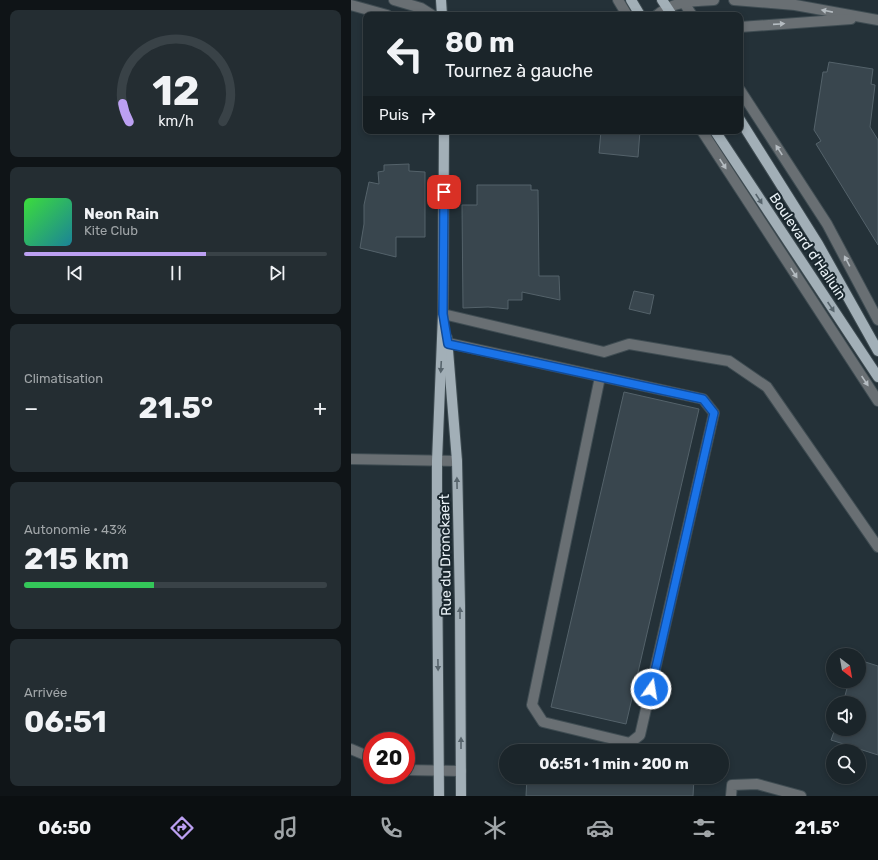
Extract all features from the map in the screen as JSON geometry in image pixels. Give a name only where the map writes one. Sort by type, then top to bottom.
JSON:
[{"type":"main road","points":[[441,0],[442,12]]},
{"type":"main road","points":[[631,0],[638,12]]},
{"type":"main road","name":"Boulevard d'Halluin","points":[[743,125],[818,244],[878,351]]},
{"type":"main road","name":"Rue du Dronckaert","points":[[439,796],[437,461],[443,314],[444,134]]},
{"type":"main road","name":"Boulevard d'Halluin","points":[[717,134],[878,377]]},
{"type":"main road","name":"Rue du Dronckaert","points":[[443,314],[448,344],[457,461],[460,606],[461,796]]},
{"type":"street","points":[[394,0],[421,8],[427,12]]},
{"type":"street","points":[[618,0],[625,12]]},
{"type":"street","points":[[667,8],[683,1],[714,0]]},
{"type":"street","points":[[734,0],[795,6],[878,20]]},
{"type":"street","points":[[683,1],[690,12]]},
{"type":"street","points":[[351,5],[376,12]]},
{"type":"street","points":[[743,26],[865,18]]},
{"type":"street","points":[[743,95],[827,224],[878,320]]},
{"type":"street","points":[[703,134],[878,401]]},
{"type":"street","points":[[443,314],[604,352],[629,344],[729,362],[767,387],[878,547]]},
{"type":"street","points":[[448,344],[600,376],[703,399],[714,413],[640,735],[630,743],[543,722],[532,705],[600,376]]},
{"type":"street","points":[[351,458],[457,461]]},
{"type":"street","points":[[351,749],[363,754]]},
{"type":"street","points":[[415,770],[461,771]]},
{"type":"street","points":[[731,796],[732,785],[757,784],[801,796]]},
{"type":"building","points":[[829,62],[873,69],[871,84],[875,85],[870,127],[878,140],[878,245],[816,144],[821,141],[814,130],[823,72],[827,72]]},
{"type":"building","points":[[601,134],[640,134],[638,157],[599,153]]},
{"type":"building","points":[[409,164],[409,171],[425,172],[425,237],[396,237],[396,257],[360,248],[364,224],[364,205],[369,182],[379,184],[378,172],[384,171],[384,165]]},
{"type":"building","points":[[477,185],[531,185],[531,190],[538,190],[539,276],[559,276],[560,300],[522,292],[522,300],[508,300],[508,309],[488,307],[463,308],[462,205],[477,205]]},
{"type":"building","points":[[634,291],[654,295],[650,314],[629,309]]},
{"type":"building","points":[[624,392],[699,409],[626,724],[551,707]]},
{"type":"building","points":[[866,662],[878,666],[878,755],[866,751],[866,744],[844,744],[831,740],[832,736],[866,736],[866,696],[845,696],[847,688],[866,688]]},
{"type":"building","points":[[527,784],[694,784],[693,796],[526,796]]},
{"type":"route","points":[[444,192],[443,314],[448,344],[703,399],[714,413],[651,689]]}]
